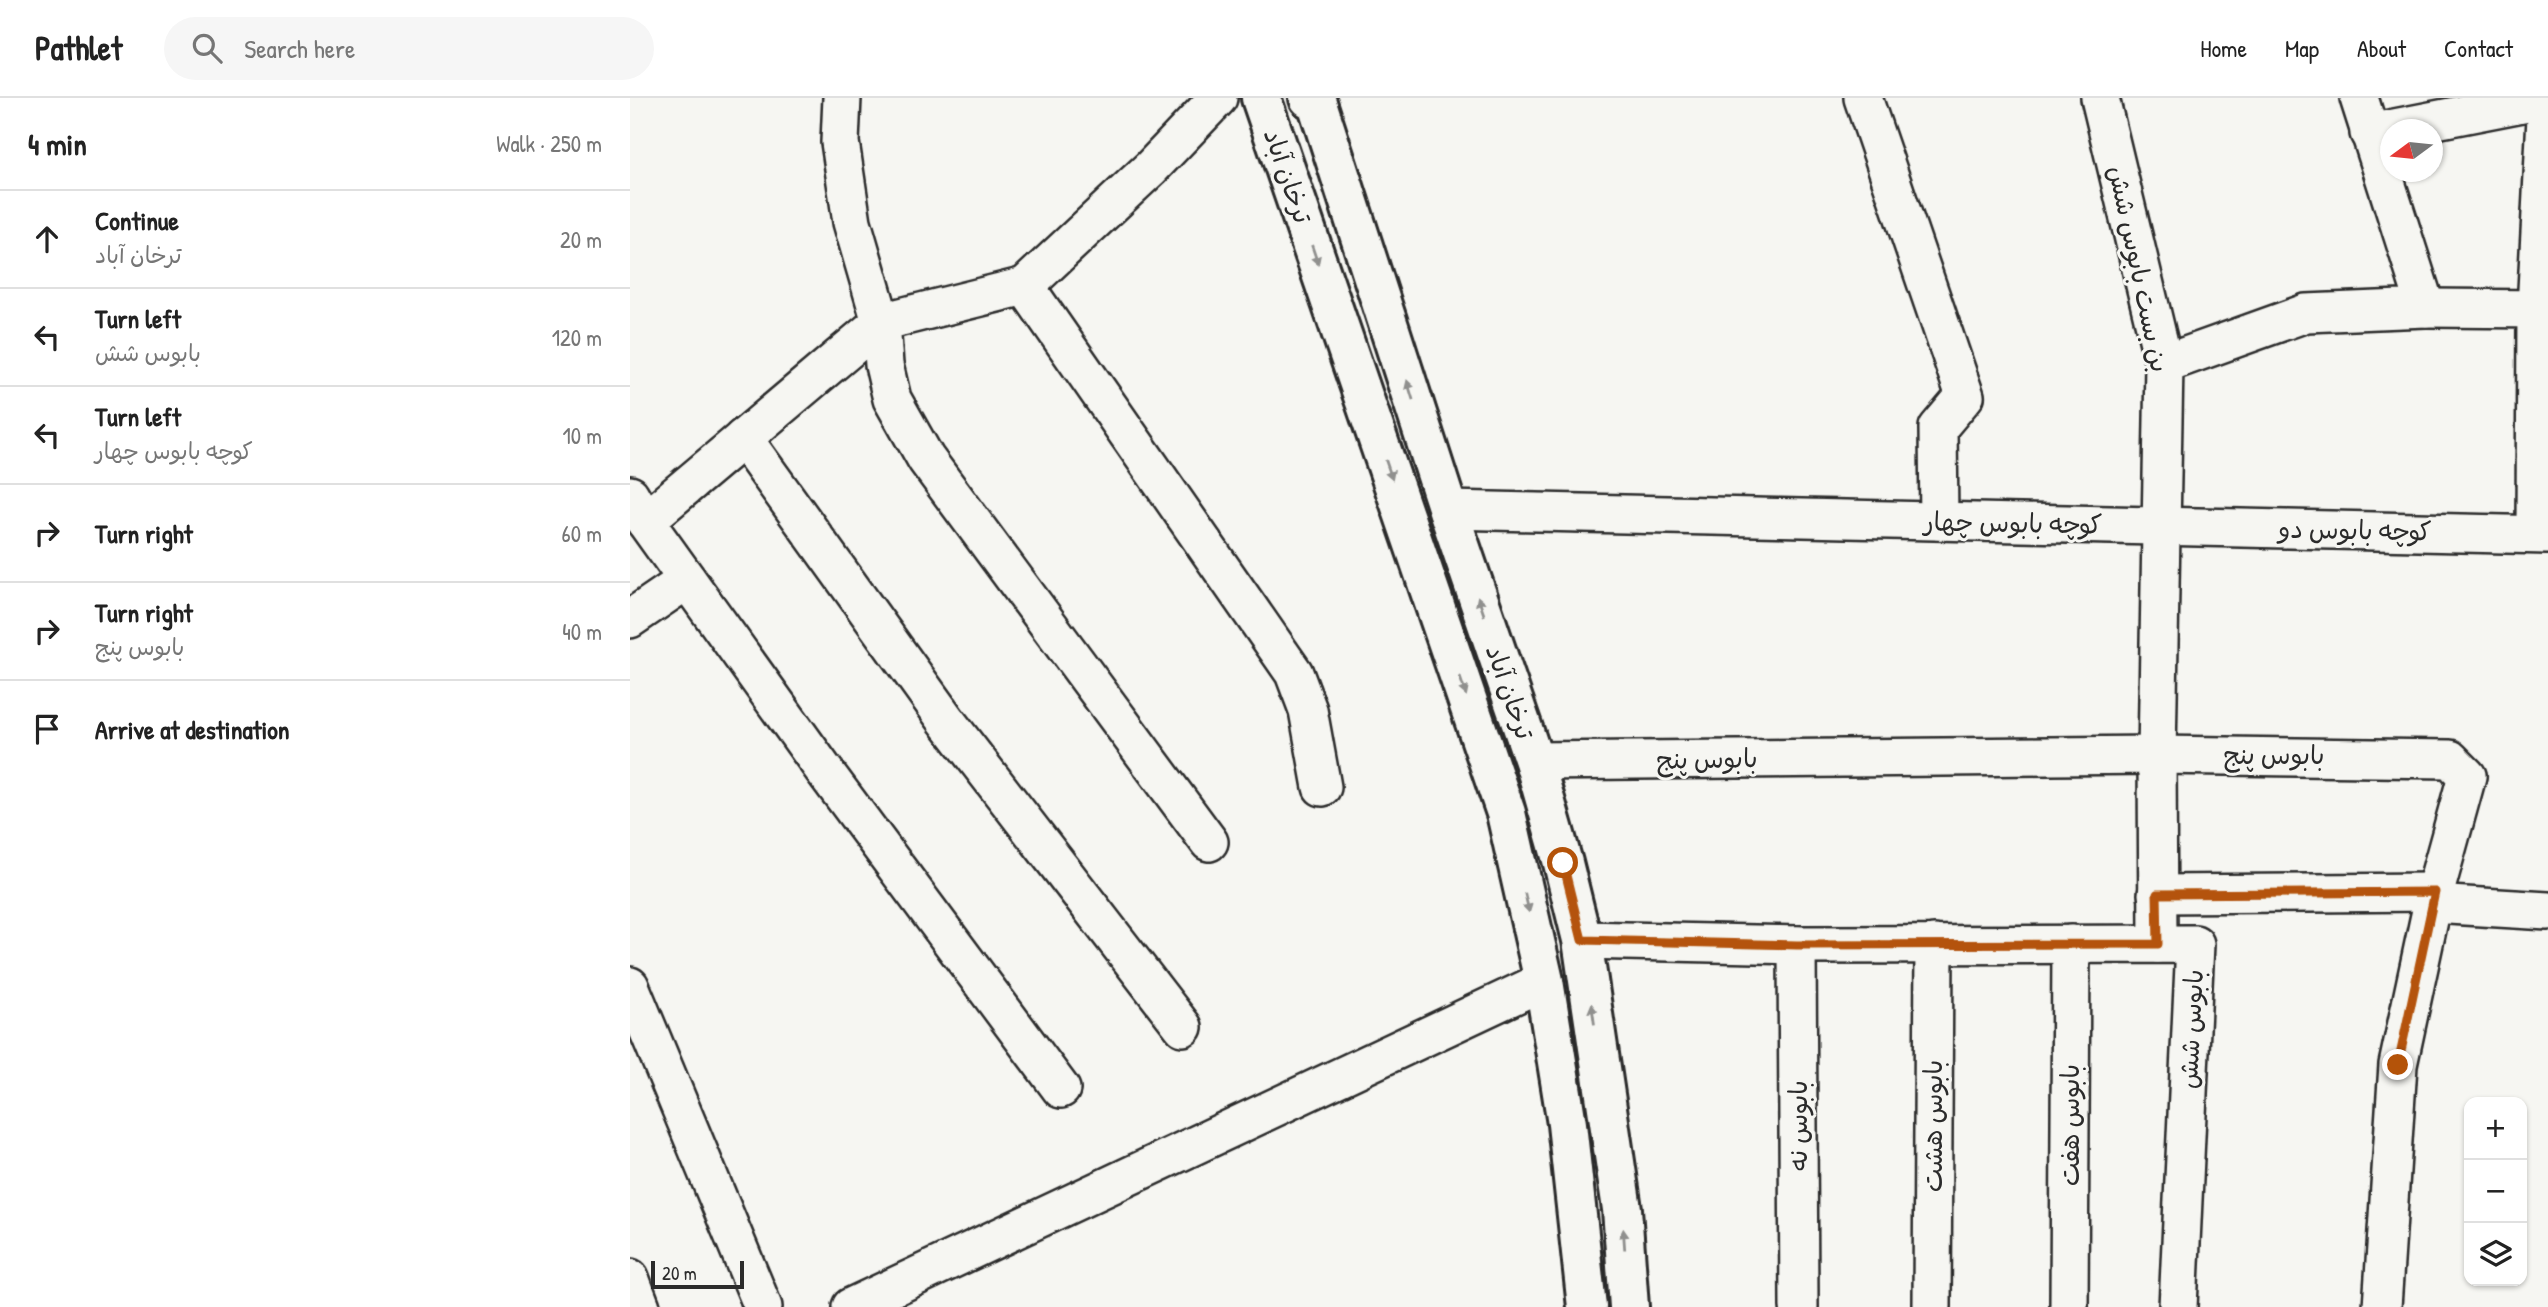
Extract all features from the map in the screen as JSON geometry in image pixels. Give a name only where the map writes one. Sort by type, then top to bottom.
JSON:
[{"type":"street","points":[[842,98],[840,142],[852,222],[881,323],[884,365],[892,400],[926,459],[1209,842]]},
{"type":"street","points":[[1061,1089],[687,580],[638,508],[743,438],[881,323],[1025,286],[1151,168],[1218,98]]},
{"type":"street","name":"ترخان آباد","points":[[1261,98],[1506,813],[1544,981],[1567,1124],[1587,1307]]},
{"type":"street","points":[[1863,98],[1965,396],[1938,429],[1939,521]]},
{"type":"street","name":"بن بست بابوس شش","points":[[2100,98],[2164,364],[2161,526]]},
{"type":"street","points":[[2359,98],[2426,308]]},
{"type":"street","points":[[2370,133],[2547,98],[2542,309],[2542,535]]},
{"type":"street","name":"ترخان آباد","points":[[1314,100],[1448,510],[1534,761],[1582,940],[1622,1209],[1629,1307]]},
{"type":"street","points":[[1025,286],[1294,673],[1308,710],[1322,787]]},
{"type":"street","points":[[2164,364],[2306,313],[2426,308],[2542,309]]},
{"type":"street","points":[[743,438],[946,720],[1183,1027]]},
{"type":"street","name":"کوچه بابوس چهار","points":[[1448,510],[2161,526]]},
{"type":"street","points":[[2158,944],[2157,755],[2161,526]]},
{"type":"street","name":"کوچه بابوس دو","points":[[2161,526],[2542,535]]},
{"type":"street","points":[[630,618],[687,580]]},
{"type":"street","name":"بابوس پنج","points":[[1534,761],[2157,755],[2450,759],[2467,776],[2433,898],[2398,1065],[2382,1307]]},
{"type":"street","points":[[2157,894],[2433,898],[2548,911]]},
{"type":"street","name":"بابوس شش","points":[[1582,940],[1797,945],[2195,944],[2178,1307]]},
{"type":"street","name":"بابوس هشت","points":[[1932,1307],[1934,944]]},
{"type":"street","name":"بابوس هفت","points":[[2069,1307],[2071,944]]},
{"type":"street","name":"بابوس نه","points":[[1797,945],[1799,1307]]},
{"type":"street","points":[[851,1307],[1544,981]]},
{"type":"street","points":[[630,986],[763,1307]]},
{"type":"street","points":[[630,1278],[641,1307]]},
{"type":"route","points":[[1563,863],[1582,940],[1797,945],[2158,944],[2157,894],[2435,892],[2398,1065]]}]
